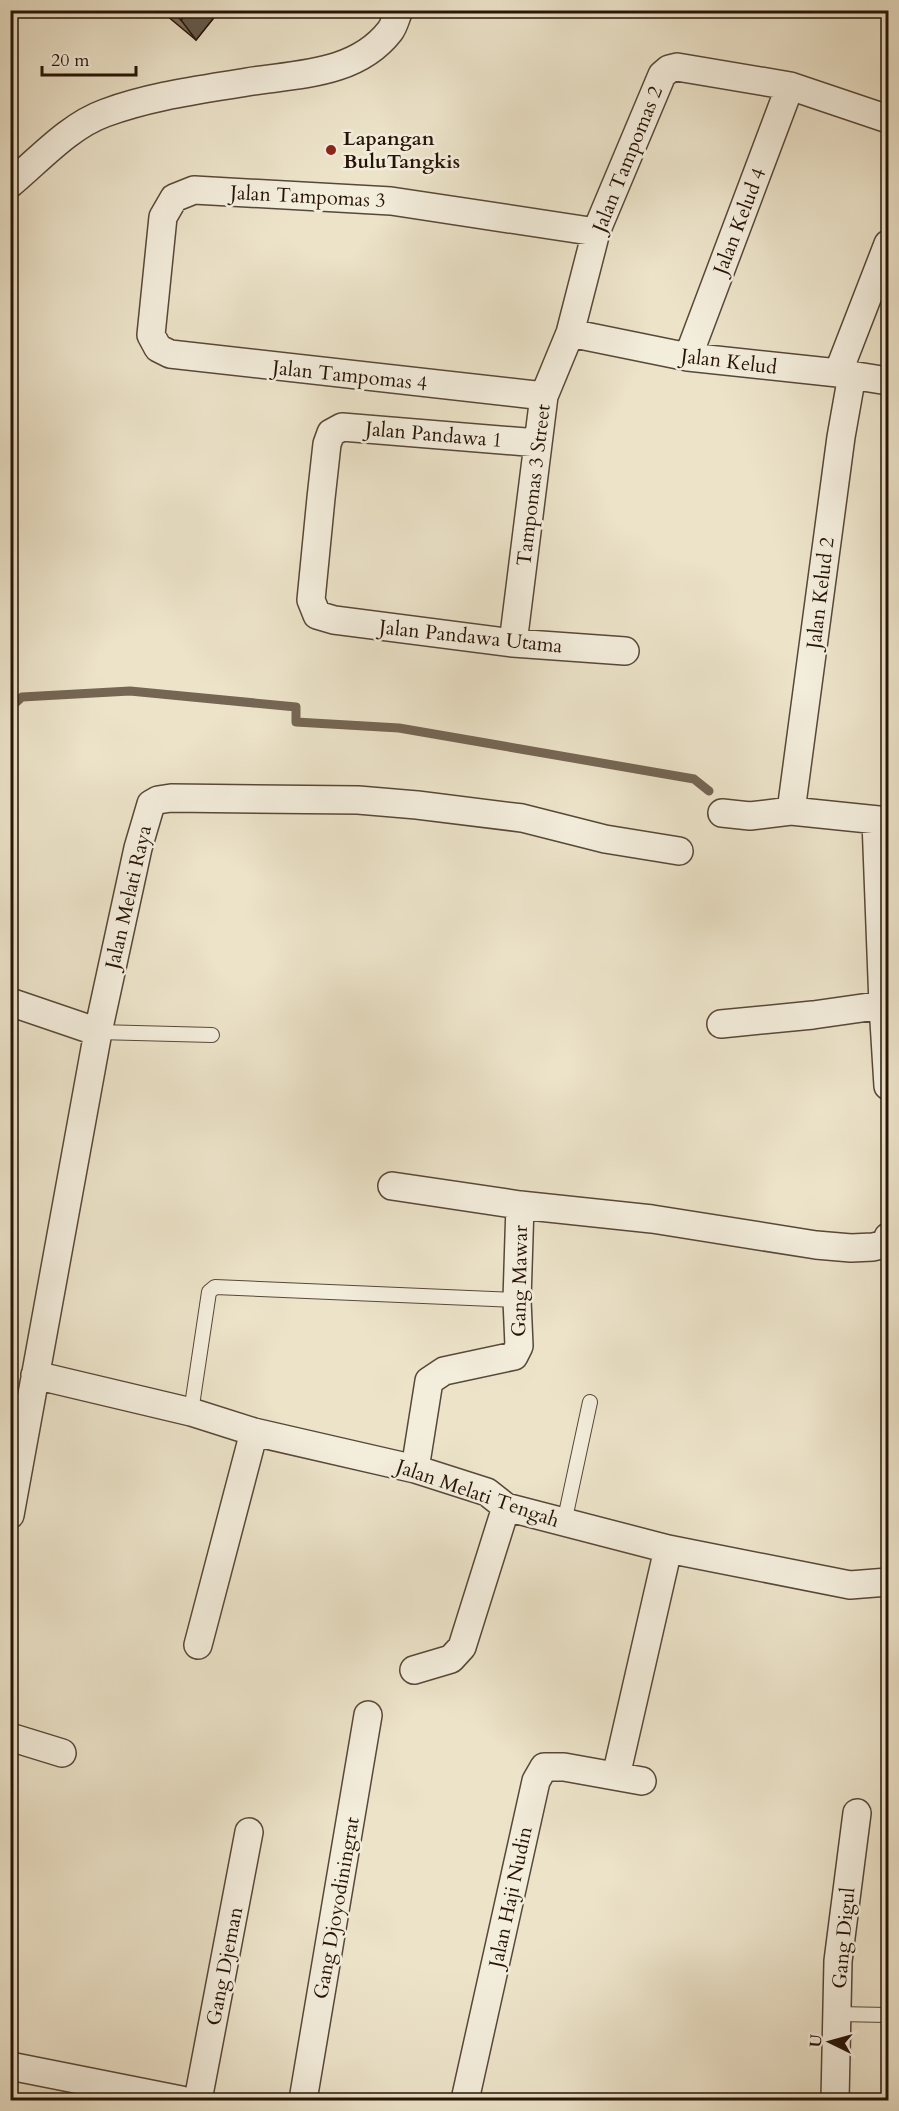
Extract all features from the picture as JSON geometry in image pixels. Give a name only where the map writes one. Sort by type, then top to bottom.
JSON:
[{"type":"street","points":[[10,183],[76,127],[104,113],[155,97],[253,81],[309,75],[335,67],[359,56],[377,44],[391,30],[399,10]]},
{"type":"street","name":"Jalan Tampomas 2","points":[[570,333],[596,232],[662,75],[669,69],[677,67],[790,86],[888,119]]},
{"type":"street","name":"Jalan Kelud 4","points":[[688,357],[790,86]]},
{"type":"street","name":"Jalan Tampomas 3","points":[[158,348],[151,335],[163,217],[174,198],[194,190],[391,201],[596,232]]},
{"type":"street","name":"Jalan Kelud 2","points":[[792,812],[841,437],[845,374],[888,244]]},
{"type":"street","name":"Jalan Kelud","points":[[570,333],[688,357],[845,374],[888,381]]},
{"type":"street","name":"Tampomas 3 Street","points":[[513,643],[544,396],[570,333]]},
{"type":"street","name":"Jalan Tampomas 4","points":[[158,348],[170,354],[544,396]]},
{"type":"street","name":"Jalan Pandawa 1","points":[[317,615],[311,600],[327,444],[331,433],[342,427],[538,443]]},
{"type":"street","name":"Jalan Pandawa Utama","points":[[317,615],[334,620],[513,643],[625,651]]},
{"type":"street","name":"Jalan Melati Raya","points":[[10,1515],[19,1409],[35,1375],[98,1032],[144,823],[151,804],[158,800],[171,798],[358,800],[417,805],[522,818],[605,839],[679,850]]},
{"type":"street","points":[[722,813],[750,816],[792,812],[882,821],[883,1005],[888,1086]]},
{"type":"street","points":[[10,1002],[98,1032]]},
{"type":"street","points":[[721,1024],[883,1005]]},
{"type":"street","points":[[392,1186],[520,1205],[652,1219],[816,1245],[873,1247],[885,1244],[888,1238]]},
{"type":"street","name":"Gang Mawar","points":[[415,1469],[429,1382],[444,1371],[514,1356],[519,1346],[517,1300],[520,1205]]},
{"type":"street","name":"Jalan Melati Tengah","points":[[35,1375],[191,1412],[254,1432],[415,1469],[487,1492],[506,1506],[668,1549],[850,1585],[888,1582]]},
{"type":"street","points":[[198,1645],[254,1432]]},
{"type":"street","points":[[414,1670],[451,1659],[462,1647],[506,1506]]},
{"type":"street","name":"Jalan Haji Nudin","points":[[465,2100],[536,1781],[544,1767],[564,1767],[629,1778],[668,1549]]},
{"type":"street","name":"Gang Djoyodiningrat","points":[[303,2100],[368,1715]]},
{"type":"street","points":[[10,1737],[62,1753]]},
{"type":"street","name":"Gang Digul","points":[[835,2100],[838,1960],[857,1813]]},
{"type":"street","name":"Gang Djeman","points":[[198,2100],[249,1832]]},
{"type":"street","points":[[10,2066],[181,2100]]},
{"type":"lane","points":[[98,1032],[212,1035]]},
{"type":"lane","points":[[191,1412],[209,1292],[215,1287],[517,1300]]},
{"type":"lane","points":[[564,1523],[590,1402]]},
{"type":"lane","points":[[837,2014],[888,2015]]},
{"type":"building","points":[[170,10],[189,10],[181,20]]},
{"type":"waterway","points":[[10,708],[22,697],[130,691],[296,707],[296,722],[399,728],[694,779],[709,791]]},
{"type":"place","name":"Lapangan BuluTangkis","points":[[331,150]]}]
